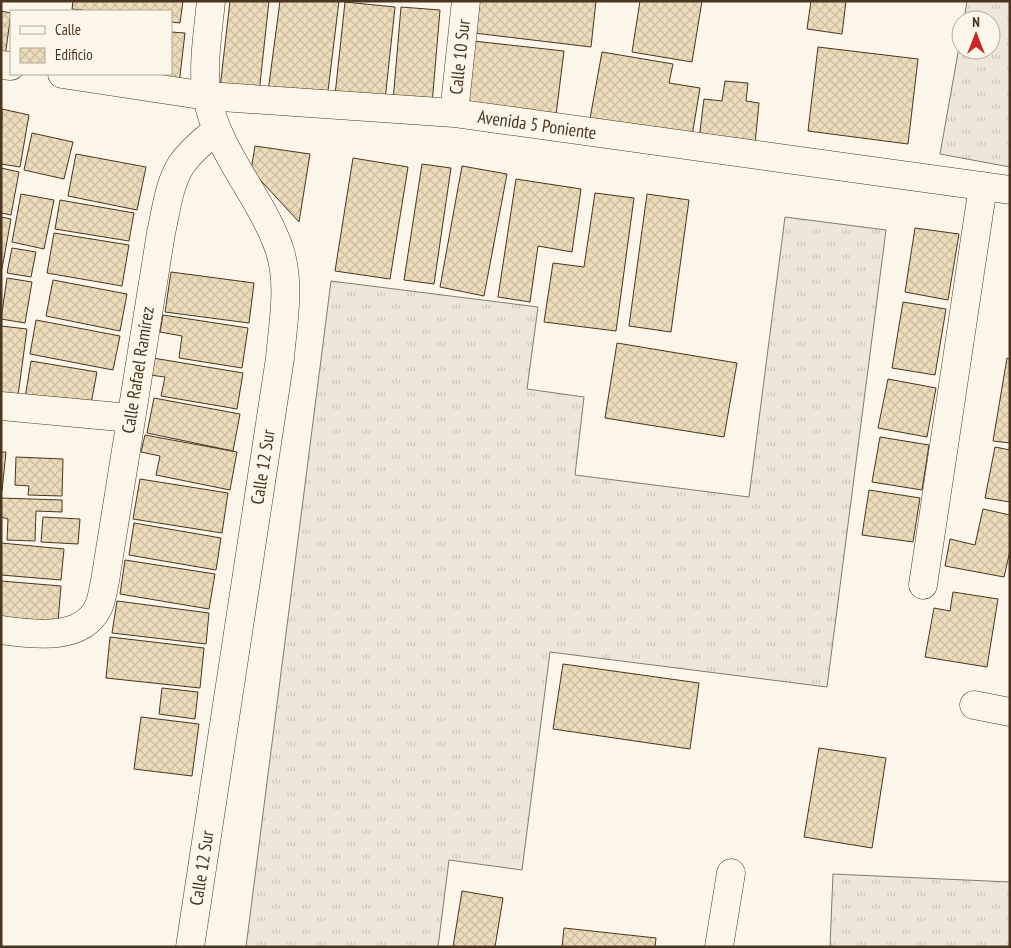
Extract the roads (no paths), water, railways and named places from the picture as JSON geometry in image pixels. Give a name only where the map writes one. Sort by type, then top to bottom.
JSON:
[{"type":"street","name":"Calle 12 Sur","points":[[190,947],[280,358],[286,293],[279,249],[262,211],[237,171],[217,130],[207,96],[206,57],[211,1]]},
{"type":"street","name":"Calle 10 Sur","points":[[454,114],[466,1]]},
{"type":"street","name":"Avenida 5 Poniente","points":[[69,75],[207,96],[454,114],[1010,190]]},
{"type":"street","name":"Calle Rafael Ramírez","points":[[1,630],[37,634],[67,632],[85,623],[98,608],[105,581],[130,418],[161,233],[170,193],[180,166],[198,146],[217,130]]},
{"type":"street","points":[[923,585],[983,186]]},
{"type":"street","points":[[1,406],[130,418]]},
{"type":"street","points":[[974,705],[1010,712]]},
{"type":"street","points":[[719,947],[731,872]]}]
